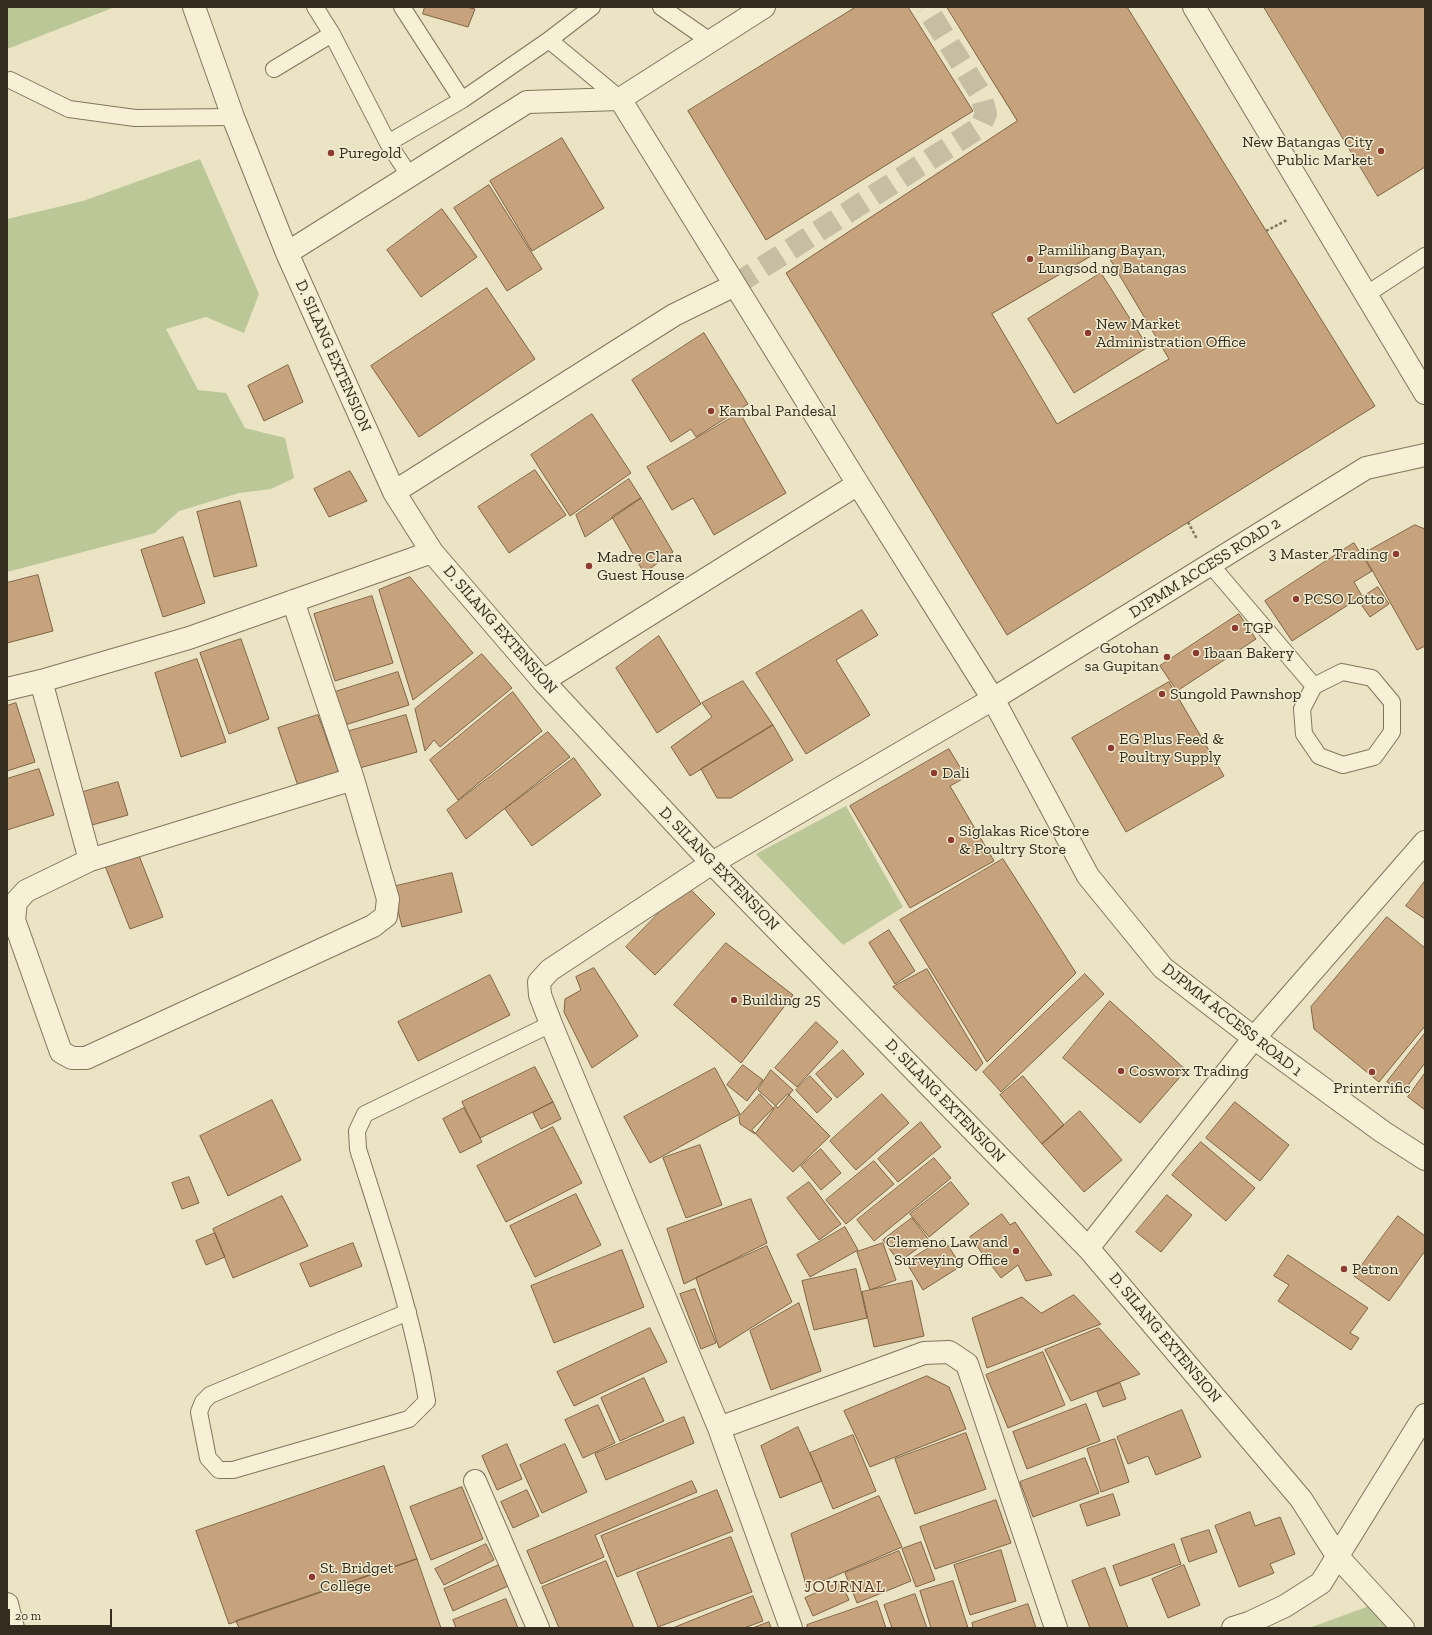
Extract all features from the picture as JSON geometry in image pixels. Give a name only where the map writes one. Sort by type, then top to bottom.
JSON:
[{"type":"street","name":"D. SILANG EXTENSION","points":[[194,7],[233,117],[287,253],[394,492],[432,552],[543,681],[712,863],[1088,1248],[1301,1499],[1338,1557],[1403,1628]]},
{"type":"street","points":[[287,253],[527,102],[620,99],[764,7]]},
{"type":"street","points":[[1194,7],[1425,393]]},
{"type":"street","name":"DJPMM ACCESS ROAD 1","points":[[620,99],[993,699],[1088,876],[1163,968],[1254,1038],[1383,1132],[1425,1159]]},
{"type":"street","points":[[394,492],[674,314],[735,285]]},
{"type":"street","name":"DJPMM ACCESS ROAD 2","points":[[551,1024],[540,995],[539,982],[550,970],[712,863],[993,699],[1366,468],[1425,455]]},
{"type":"street","points":[[543,681],[858,484]]},
{"type":"street","points":[[7,689],[41,681],[189,638],[432,552]]},
{"type":"street","points":[[294,601],[353,779],[388,899],[386,916],[373,926],[86,1058],[72,1058],[61,1052],[14,920],[16,902],[26,891],[90,860],[353,779]]},
{"type":"street","points":[[41,681],[90,860]]},
{"type":"street","points":[[1088,1248],[1254,1038],[1425,842]]},
{"type":"street","points":[[551,1024],[719,1428],[791,1628]]},
{"type":"street","points":[[719,1428],[924,1353],[949,1352],[967,1364],[1056,1628]]},
{"type":"street","points":[[1233,1628],[1284,1606],[1321,1583],[1425,1414]]},
{"type":"street","points":[[475,1481],[538,1628]]},
{"type":"street","points":[[7,1604],[13,1628]]},
{"type":"lane","points":[[315,7],[332,34],[388,143],[409,175]]},
{"type":"lane","points":[[402,7],[462,100]]},
{"type":"lane","points":[[388,143],[462,100],[549,40],[592,7]]},
{"type":"lane","points":[[661,7],[710,41]]},
{"type":"lane","points":[[274,69],[332,34]]},
{"type":"lane","points":[[549,40],[620,99]]},
{"type":"lane","points":[[10,80],[69,109],[135,118],[233,117]]},
{"type":"lane","points":[[1366,294],[1425,256]]},
{"type":"lane","points":[[1210,564],[1314,686]]},
{"type":"lane","points":[[1342,672],[1372,678],[1392,702],[1392,732],[1374,757],[1344,765],[1320,756],[1304,734],[1302,709],[1314,686],[1342,672]]},
{"type":"lane","points":[[408,1312],[210,1395],[203,1402],[199,1412],[208,1458],[219,1470],[234,1470],[409,1419],[428,1401],[421,1364],[408,1312],[358,1149],[357,1131],[365,1114],[551,1024]]},
{"type":"green space","points":[[7,7],[115,7],[7,49]]},
{"type":"green space","points":[[200,159],[259,294],[244,333],[206,317],[166,329],[198,390],[226,393],[245,428],[285,438],[294,478],[271,489],[239,493],[179,511],[155,533],[7,572],[7,219],[83,201]]},
{"type":"green space","points":[[846,806],[903,907],[843,945],[756,854]]},
{"type":"green space","points":[[1372,1605],[1391,1628],[1309,1628]]},
{"type":"building","points":[[425,7],[466,7],[475,9],[468,27],[423,14]]},
{"type":"building","points":[[856,7],[908,7],[973,111],[766,240],[688,111]]},
{"type":"building","name":"Pamilihang Bayan, Lungsod ng Batangas","points":[[947,7],[1127,7],[1375,406],[1007,635],[786,273],[1017,121]],"holes":[[[1104,249],[1169,359],[1057,424],[992,314]]]},
{"type":"building","name":"New Batangas City Public Market","points":[[1264,7],[1425,7],[1425,167],[1378,196]]},
{"type":"building","points":[[562,138],[604,208],[532,251],[490,181]]},
{"type":"building","points":[[489,185],[542,269],[507,291],[454,208]]},
{"type":"building","points":[[442,209],[477,257],[421,297],[387,250]]},
{"type":"building","name":"New Market Administration Office","points":[[1101,273],[1148,347],[1074,393],[1028,319]]},
{"type":"building","points":[[487,288],[535,359],[419,437],[371,366]]},
{"type":"building","points":[[704,333],[748,404],[696,437],[691,429],[671,442],[632,380]]},
{"type":"building","points":[[288,365],[303,402],[264,421],[248,386]]},
{"type":"building","points":[[740,413],[786,493],[714,535],[693,498],[672,510],[647,467]]},
{"type":"building","points":[[592,414],[631,473],[570,516],[531,455]]},
{"type":"building","points":[[535,470],[566,515],[509,553],[478,507]]},
{"type":"building","points":[[350,471],[367,501],[329,517],[314,489]]},
{"type":"building","points":[[629,479],[641,498],[585,537],[576,515]]},
{"type":"building","points":[[641,498],[673,552],[644,573],[612,517]]},
{"type":"building","points":[[240,501],[257,566],[214,577],[197,512]]},
{"type":"building","points":[[1415,525],[1425,529],[1425,646],[1417,650],[1363,554]]},
{"type":"building","points":[[183,537],[205,603],[163,617],[141,550]]},
{"type":"building","points":[[1354,543],[1372,571],[1354,582],[1362,596],[1292,641],[1265,601]]},
{"type":"building","points":[[38,575],[53,631],[7,643],[7,583]]},
{"type":"building","points":[[410,577],[473,653],[413,700],[379,590]]},
{"type":"building","points":[[1378,587],[1389,604],[1370,617],[1358,600]]},
{"type":"building","points":[[372,596],[393,663],[335,681],[314,614]]},
{"type":"building","points":[[862,610],[878,635],[836,660],[870,715],[806,754],[756,673]]},
{"type":"building","points":[[1239,614],[1256,639],[1177,691],[1160,666]]},
{"type":"building","points":[[659,636],[701,704],[657,733],[616,668]]},
{"type":"building","points":[[241,639],[269,719],[229,734],[200,653]]},
{"type":"building","points":[[482,654],[512,688],[440,747],[434,740],[425,751],[415,709]]},
{"type":"building","points":[[197,659],[226,742],[181,757],[155,673]]},
{"type":"building","points":[[398,672],[409,705],[345,725],[335,692]]},
{"type":"building","points":[[743,681],[773,725],[690,776],[671,747],[712,717],[702,703]]},
{"type":"building","points":[[1169,682],[1224,776],[1126,832],[1072,738]]},
{"type":"building","points":[[513,692],[542,731],[458,800],[430,760]]},
{"type":"building","points":[[16,703],[35,762],[7,771],[7,706]]},
{"type":"building","points":[[318,715],[339,773],[298,786],[278,728]]},
{"type":"building","points":[[406,715],[417,752],[356,769],[346,732]]},
{"type":"building","points":[[773,725],[793,760],[731,798],[717,798],[701,769]]},
{"type":"building","points":[[548,732],[570,757],[466,839],[447,810]]},
{"type":"building","points":[[949,749],[966,777],[950,786],[994,861],[910,908],[850,806]]},
{"type":"building","points":[[574,758],[601,795],[532,846],[505,809]]},
{"type":"building","points":[[39,769],[54,815],[7,830],[7,779]]},
{"type":"building","points":[[118,782],[128,815],[85,827],[76,794]]},
{"type":"building","points":[[138,853],[163,917],[130,929],[105,866]]},
{"type":"building","points":[[1003,859],[1076,973],[987,1062],[900,920]]},
{"type":"building","points":[[452,873],[462,912],[402,927],[392,887]]},
{"type":"building","points":[[1425,881],[1425,919],[1406,906]]},
{"type":"building","points":[[686,885],[715,914],[655,975],[626,947]]},
{"type":"building","points":[[1387,917],[1425,948],[1425,1026],[1379,1082],[1314,1029],[1311,1007]]},
{"type":"building","points":[[889,930],[915,971],[895,984],[869,943]]},
{"type":"building","name":"Building 25","points":[[726,943],[793,995],[741,1063],[674,1005]]},
{"type":"building","points":[[594,968],[638,1036],[592,1068],[564,1012],[565,999],[581,990],[576,977]]},
{"type":"building","points":[[927,969],[983,1063],[976,1071],[893,987]]},
{"type":"building","points":[[1085,974],[1104,994],[1001,1092],[983,1072]]},
{"type":"building","points":[[490,975],[510,1015],[418,1061],[398,1022]]},
{"type":"building","points":[[1110,1001],[1186,1070],[1140,1123],[1063,1058]]},
{"type":"building","points":[[816,1022],[838,1042],[797,1087],[775,1068]]},
{"type":"building","points":[[1425,1033],[1425,1063],[1402,1093],[1387,1082]]},
{"type":"building","points":[[843,1050],[864,1074],[837,1098],[816,1074]]},
{"type":"building","points":[[743,1065],[763,1080],[747,1101],[727,1085]]},
{"type":"building","points":[[535,1067],[553,1102],[480,1138],[462,1102]]},
{"type":"building","points":[[715,1068],[740,1114],[650,1163],[624,1117]]},
{"type":"building","points":[[771,1070],[793,1090],[778,1108],[758,1090]]},
{"type":"building","points":[[1425,1073],[1425,1110],[1408,1097]]},
{"type":"building","points":[[810,1076],[832,1099],[817,1113],[796,1090]]},
{"type":"building","points":[[1023,1076],[1064,1125],[1042,1144],[1000,1095]]},
{"type":"building","points":[[760,1094],[774,1109],[755,1134],[740,1124],[739,1117]]},
{"type":"building","points":[[788,1094],[830,1136],[793,1172],[752,1130]]},
{"type":"building","points":[[882,1094],[909,1123],[856,1170],[830,1141]]},
{"type":"building","points":[[272,1100],[301,1160],[228,1196],[200,1136]]},
{"type":"building","points":[[553,1102],[561,1119],[541,1129],[533,1113]]},
{"type":"building","points":[[1235,1102],[1289,1145],[1260,1181],[1206,1138]]},
{"type":"building","points":[[464,1108],[482,1142],[460,1153],[443,1119]]},
{"type":"building","points":[[1080,1111],[1122,1160],[1084,1192],[1042,1144]]},
{"type":"building","points":[[921,1122],[941,1147],[898,1182],[878,1159]]},
{"type":"building","points":[[553,1127],[582,1183],[506,1222],[477,1166]]},
{"type":"building","points":[[1201,1142],[1255,1188],[1226,1221],[1172,1175]]},
{"type":"building","points":[[700,1145],[722,1205],[686,1218],[663,1158]]},
{"type":"building","points":[[821,1149],[841,1173],[821,1190],[801,1166]]},
{"type":"building","points":[[934,1158],[951,1178],[874,1241],[857,1220]]},
{"type":"building","points":[[874,1161],[894,1184],[846,1224],[826,1200]]},
{"type":"building","points":[[189,1177],[199,1203],[182,1209],[172,1183]]},
{"type":"building","points":[[809,1182],[841,1224],[819,1240],[787,1198]]},
{"type":"building","points":[[951,1182],[969,1204],[929,1237],[910,1214]]},
{"type":"building","points":[[576,1194],[601,1245],[535,1277],[510,1226]]},
{"type":"building","points":[[1167,1195],[1192,1215],[1161,1252],[1136,1232]]},
{"type":"building","points":[[282,1196],[308,1246],[233,1278],[213,1229]]},
{"type":"building","points":[[751,1199],[767,1243],[684,1284],[667,1229]]},
{"type":"building","points":[[1002,1214],[1010,1225],[1015,1222],[1052,1275],[1026,1281],[1018,1265],[1001,1278],[970,1237]]},
{"type":"building","points":[[1398,1216],[1425,1236],[1425,1251],[1389,1301],[1354,1276]]},
{"type":"building","points":[[912,1218],[929,1240],[899,1262],[883,1240]]},
{"type":"building","points":[[845,1227],[858,1250],[810,1277],[797,1255]]},
{"type":"building","points":[[215,1233],[225,1257],[206,1265],[196,1241]]},
{"type":"building","points":[[944,1239],[961,1266],[923,1290],[906,1262]]},
{"type":"building","points":[[353,1243],[362,1266],[310,1287],[300,1264]]},
{"type":"building","points":[[883,1243],[896,1280],[870,1290],[857,1252]]},
{"type":"building","points":[[767,1246],[792,1302],[719,1348],[696,1278]]},
{"type":"building","points":[[622,1250],[644,1307],[554,1343],[531,1286]]},
{"type":"building","points":[[1288,1255],[1368,1308],[1350,1333],[1359,1338],[1351,1350],[1278,1301],[1289,1285],[1274,1276]]},
{"type":"building","points":[[856,1269],[867,1318],[814,1330],[802,1281]]},
{"type":"building","points":[[912,1281],[924,1336],[874,1347],[862,1292]]},
{"type":"building","points":[[695,1289],[716,1343],[701,1349],[680,1294]]},
{"type":"building","points":[[1074,1295],[1101,1324],[987,1368],[972,1318],[1022,1297],[1041,1313]]},
{"type":"building","points":[[799,1303],[821,1371],[771,1390],[750,1331]]},
{"type":"building","points":[[650,1328],[667,1362],[574,1406],[557,1372]]},
{"type":"building","points":[[1099,1328],[1140,1374],[1071,1401],[1045,1350]]},
{"type":"building","points":[[1043,1352],[1065,1405],[1008,1428],[986,1375]]},
{"type":"building","points":[[927,1376],[949,1387],[966,1429],[870,1467],[844,1411]]},
{"type":"building","points":[[644,1378],[664,1421],[620,1441],[601,1398]]},
{"type":"building","points":[[1120,1383],[1126,1399],[1103,1407],[1097,1392]]},
{"type":"building","points":[[1086,1404],[1100,1441],[1027,1469],[1013,1432]]},
{"type":"building","points":[[598,1405],[615,1443],[583,1458],[565,1420]]},
{"type":"building","points":[[1182,1410],[1201,1457],[1156,1475],[1148,1456],[1128,1464],[1117,1437]]},
{"type":"building","points":[[684,1417],[694,1443],[606,1480],[595,1454]]},
{"type":"building","points":[[798,1427],[822,1481],[780,1498],[761,1446]]},
{"type":"building","points":[[966,1433],[986,1489],[915,1514],[895,1459]]},
{"type":"building","points":[[853,1435],[876,1491],[833,1509],[810,1453]]},
{"type":"building","points":[[1115,1439],[1129,1482],[1101,1492],[1087,1449]]},
{"type":"building","points":[[507,1444],[522,1479],[497,1490],[482,1456]]},
{"type":"building","points":[[565,1444],[587,1492],[542,1513],[520,1465]]},
{"type":"building","points":[[1085,1458],[1099,1493],[1033,1517],[1020,1482]]},
{"type":"building","points":[[384,1466],[417,1559],[229,1624],[196,1531]]},
{"type":"building","points":[[692,1481],[697,1492],[595,1535],[604,1557],[541,1584],[527,1551]]},
{"type":"building","points":[[462,1487],[483,1539],[431,1560],[410,1507]]},
{"type":"building","points":[[527,1490],[539,1516],[513,1528],[501,1502]]},
{"type":"building","points":[[717,1490],[733,1531],[617,1577],[601,1536]]},
{"type":"building","points":[[1113,1494],[1120,1515],[1087,1526],[1080,1505]]},
{"type":"building","points":[[879,1496],[902,1547],[807,1588],[791,1534]]},
{"type":"building","points":[[996,1500],[1011,1543],[935,1569],[920,1527]]},
{"type":"building","points":[[1250,1512],[1255,1526],[1280,1517],[1295,1554],[1270,1564],[1274,1573],[1239,1587],[1215,1526]]},
{"type":"building","points":[[1209,1530],[1217,1552],[1189,1562],[1181,1539]]},
{"type":"building","points":[[731,1537],[752,1592],[658,1627],[637,1573]]},
{"type":"building","points":[[921,1542],[935,1580],[916,1587],[902,1549]]},
{"type":"building","points":[[486,1544],[494,1560],[444,1585],[435,1569]]},
{"type":"building","points":[[1174,1544],[1181,1564],[1120,1586],[1113,1566]]},
{"type":"building","points":[[1001,1550],[1016,1601],[970,1615],[954,1565]]},
{"type":"building","points":[[899,1551],[911,1581],[857,1603],[845,1573]]},
{"type":"building","points":[[417,1559],[441,1628],[239,1628],[236,1621]]},
{"type":"building","points":[[606,1561],[634,1628],[559,1628],[542,1587]]},
{"type":"building","points":[[499,1565],[508,1586],[453,1611],[444,1589]]},
{"type":"building","points":[[1184,1565],[1200,1605],[1168,1618],[1152,1579]]},
{"type":"building","points":[[1105,1568],[1128,1628],[1090,1628],[1072,1581]]},
{"type":"building","points":[[953,1581],[968,1628],[931,1628],[920,1591]]},
{"type":"building","points":[[841,1582],[849,1600],[813,1616],[805,1598]]},
{"type":"building","points":[[915,1594],[927,1628],[892,1628],[884,1605]]},
{"type":"building","points":[[753,1596],[763,1621],[744,1628],[673,1628]]},
{"type":"building","points":[[506,1599],[518,1628],[456,1628],[453,1620]]},
{"type":"building","points":[[877,1601],[886,1628],[807,1628],[807,1625]]},
{"type":"building","points":[[1028,1604],[1036,1628],[973,1628],[972,1623]]},
{"type":"building","points":[[769,1622],[771,1628],[753,1628]]},
{"type":"tunnel","points":[[735,285],[980,127],[986,114],[981,95],[926,7]]},
{"type":"place","name":"New Batangas City Public Market","points":[[1381,151]]},
{"type":"place","name":"Puregold","points":[[331,153]]},
{"type":"place","name":"Pamilihang Bayan, Lungsod ng Batangas","points":[[1030,259]]},
{"type":"place","name":"New Market Administration Office","points":[[1088,333]]},
{"type":"place","name":"Kambal Pandesal","points":[[711,411]]},
{"type":"place","name":"3 Master Trading","points":[[1396,554]]},
{"type":"place","name":"Madre Clara Guest House","points":[[589,566]]},
{"type":"place","name":"PCSO Lotto","points":[[1296,599]]},
{"type":"place","name":"TGP","points":[[1235,628]]},
{"type":"place","name":"Ibaan Bakery","points":[[1196,653]]},
{"type":"place","name":"Gotohan sa Gupitan","points":[[1167,657]]},
{"type":"place","name":"Sungold Pawnshop","points":[[1162,694]]},
{"type":"place","name":"EG Plus Feed & Poultry Supply","points":[[1111,748]]},
{"type":"place","name":"Dali","points":[[934,773]]},
{"type":"place","name":"Siglakas Rice Store & Poultry Store","points":[[951,840]]},
{"type":"place","name":"Building 25","points":[[734,1000]]},
{"type":"place","name":"Cosworx Trading","points":[[1121,1071]]},
{"type":"place","name":"Printerrific","points":[[1372,1072]]},
{"type":"place","name":"Clemeno Law and Surveying Office","points":[[1016,1251]]},
{"type":"place","name":"Petron","points":[[1344,1269]]},
{"type":"place","name":"St. Bridget College","points":[[312,1577]]},
{"type":"district","name":"JOURNAL","points":[[845,1587]]}]
